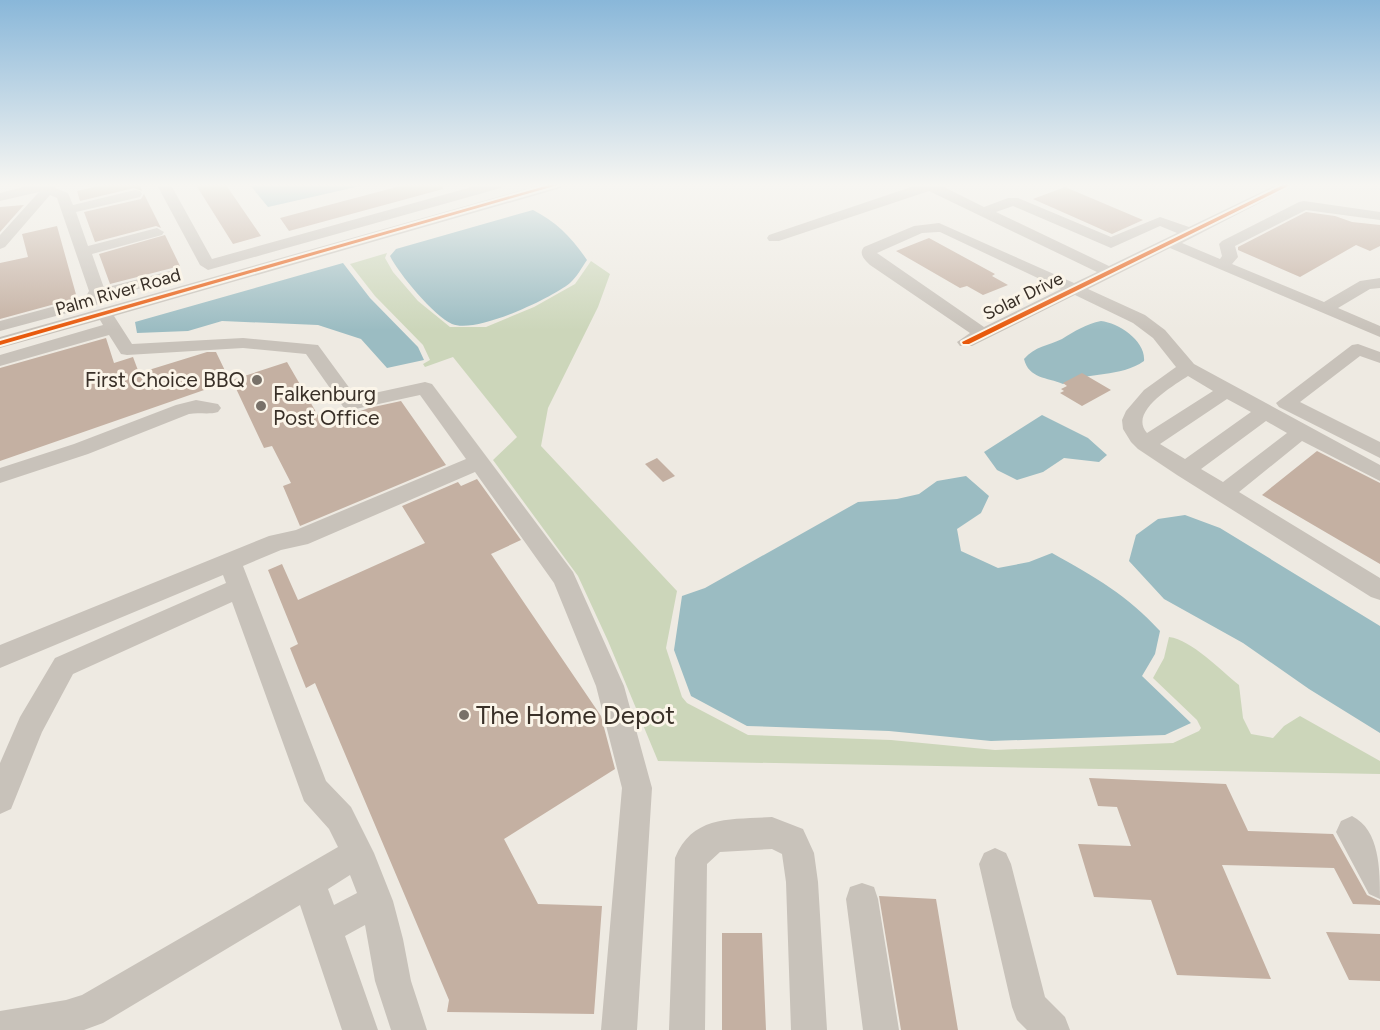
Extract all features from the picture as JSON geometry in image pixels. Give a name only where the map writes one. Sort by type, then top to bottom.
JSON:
[{"type":"street","points":[[0,244],[10,233]]},
{"type":"street","points":[[76,233],[104,312],[127,350],[243,343],[312,349],[351,404],[425,388],[564,579],[610,686],[637,788],[618,1030]]},
{"type":"street","points":[[82,252],[153,233]]},
{"type":"street","points":[[190,233],[208,265],[323,233]]},
{"type":"street","name":"Palm River Road","points":[[0,343],[385,233]]},
{"type":"street","points":[[774,238],[789,233]]},
{"type":"street","points":[[909,233],[869,250],[869,254],[876,262],[983,334]]},
{"type":"street","points":[[952,233],[1139,319],[1159,334],[1187,368],[1380,474]]},
{"type":"street","points":[[1027,233],[1109,272]]},
{"type":"street","points":[[1088,233],[1111,243],[1133,233]]},
{"type":"street","name":"Solar Drive","points":[[966,342],[1190,233]]},
{"type":"street","points":[[1223,265],[1230,256],[1227,244],[1249,233]]},
{"type":"street","points":[[1170,243],[1380,332]]},
{"type":"street","points":[[0,361],[104,312],[174,275]]},
{"type":"street","points":[[1325,309],[1359,288],[1378,281]]},
{"type":"street","points":[[0,326],[91,301],[104,312]]},
{"type":"street","points":[[1380,358],[1358,349],[1286,403],[1380,451]]},
{"type":"street","points":[[1187,368],[1142,401],[1134,411],[1131,422],[1134,432],[1145,444],[1185,470],[1380,590]]},
{"type":"street","points":[[1145,444],[1226,391]]},
{"type":"street","points":[[0,476],[81,449],[183,409],[196,406],[211,408]]},
{"type":"street","points":[[1185,470],[1264,412]]},
{"type":"street","points":[[1223,493],[1301,432]]},
{"type":"street","points":[[0,799],[30,726],[64,666],[235,575],[277,542],[300,538],[479,462]]},
{"type":"street","points":[[0,657],[235,575]]},
{"type":"street","points":[[235,575],[315,791],[340,818],[358,853],[376,901],[386,939],[393,981],[409,1030]]},
{"type":"street","points":[[1352,832],[1380,883]]},
{"type":"street","points":[[687,1030],[691,858],[708,839],[720,836],[772,833],[792,840],[798,853],[802,882],[809,1030]]},
{"type":"street","points":[[2,1029],[66,1018],[90,1010],[358,853]]},
{"type":"street","points":[[995,864],[1030,1007],[1052,1030]]},
{"type":"street","points":[[309,882],[360,1030]]},
{"type":"street","points":[[862,900],[881,1030]]},
{"type":"street","points":[[325,928],[376,901]]},
{"type":"green space","points":[[387,253],[385,258],[393,272],[418,301],[450,327],[486,327],[534,307],[575,284],[591,261],[610,274],[598,307],[548,408],[541,446],[677,591],[666,648],[682,697],[687,703],[748,735],[891,740],[995,750],[1173,743],[1201,728],[1197,720],[1153,678],[1164,658],[1169,637],[1178,639],[1196,650],[1239,685],[1243,718],[1251,734],[1273,738],[1284,726],[1300,716],[1380,761],[1380,774],[658,761],[578,576],[493,460],[517,437],[453,357],[425,367],[423,364],[430,360],[423,345],[375,296],[350,264]]},
{"type":"water","points":[[452,233],[565,233],[587,260],[573,281],[546,298],[495,320],[463,326],[445,320],[418,294],[390,256],[396,249]]},
{"type":"water","points":[[343,263],[370,298],[418,347],[424,360],[387,368],[361,339],[318,325],[222,321],[188,331],[137,333],[135,322]]},
{"type":"water","points":[[1101,321],[1116,325],[1130,334],[1141,347],[1144,361],[1125,370],[1083,377],[1063,384],[1034,374],[1026,366],[1024,359],[1033,351],[1085,326]]},
{"type":"water","points":[[1042,415],[1088,438],[1107,455],[1099,462],[1064,458],[1043,472],[1017,480],[997,470],[984,452]]},
{"type":"water","points":[[966,476],[989,496],[981,513],[957,529],[961,551],[998,568],[1029,562],[1052,553],[1123,597],[1160,631],[1155,654],[1142,676],[1191,723],[1165,735],[991,741],[889,731],[747,726],[691,696],[674,650],[682,596],[705,588],[858,502],[897,499],[919,494],[937,481]]},
{"type":"water","points":[[1185,515],[1220,528],[1380,626],[1380,733],[1309,689],[1243,643],[1164,599],[1129,561],[1136,535],[1158,519]]},
{"type":"building","points":[[59,233],[77,298],[0,319],[0,263],[28,257],[22,234]]},
{"type":"building","points":[[92,233],[129,233],[95,242]]},
{"type":"building","points":[[226,233],[259,233],[261,236],[233,244]]},
{"type":"building","points":[[1265,233],[1380,233],[1380,246],[1370,251],[1356,245],[1300,277],[1238,250],[1238,247]]},
{"type":"building","points":[[165,235],[180,266],[110,284],[99,254]]},
{"type":"building","points":[[929,238],[995,274],[992,276],[1008,285],[983,295],[967,286],[960,288],[896,251]]},
{"type":"building","points":[[106,338],[114,363],[133,357],[139,373],[207,352],[216,352],[230,381],[0,461],[0,368]]},
{"type":"building","points":[[287,362],[323,424],[369,408],[401,401],[446,465],[300,526],[283,486],[291,483],[272,446],[264,448],[232,380]]},
{"type":"building","points":[[1082,373],[1111,390],[1082,406],[1060,393],[1064,391],[1061,389],[1067,386],[1063,383]]},
{"type":"building","points":[[1317,451],[1380,483],[1380,564],[1262,495]]},
{"type":"building","points":[[657,458],[675,476],[663,482],[645,464]]},
{"type":"building","name":"The Home Depot","points":[[477,479],[521,540],[491,554],[601,716],[615,769],[504,839],[538,904],[602,906],[594,1014],[447,1012],[449,1000],[315,683],[306,688],[290,648],[298,644],[268,570],[282,564],[298,600],[425,543],[402,506],[458,482],[461,486]]},
{"type":"building","points":[[1089,778],[1226,784],[1248,831],[1333,834],[1367,895],[1380,901],[1380,905],[1353,904],[1334,868],[1222,865],[1271,979],[1177,975],[1151,900],[1094,897],[1078,844],[1131,846],[1117,807],[1098,806]]},
{"type":"building","points":[[879,896],[936,899],[958,1030],[901,1030]]},
{"type":"building","points":[[1326,932],[1380,934],[1380,981],[1349,980]]},
{"type":"building","points":[[722,933],[762,933],[766,1030],[722,1030]]},
{"type":"cycle path","points":[[0,343],[387,233]]},
{"type":"cycle path","points":[[966,342],[1189,233]]},
{"type":"place","name":"First Choice BBQ","points":[[257,380]]},
{"type":"place","name":"Falkenburg Post Office","points":[[261,406]]},
{"type":"place","name":"The Home Depot","points":[[464,715]]}]
